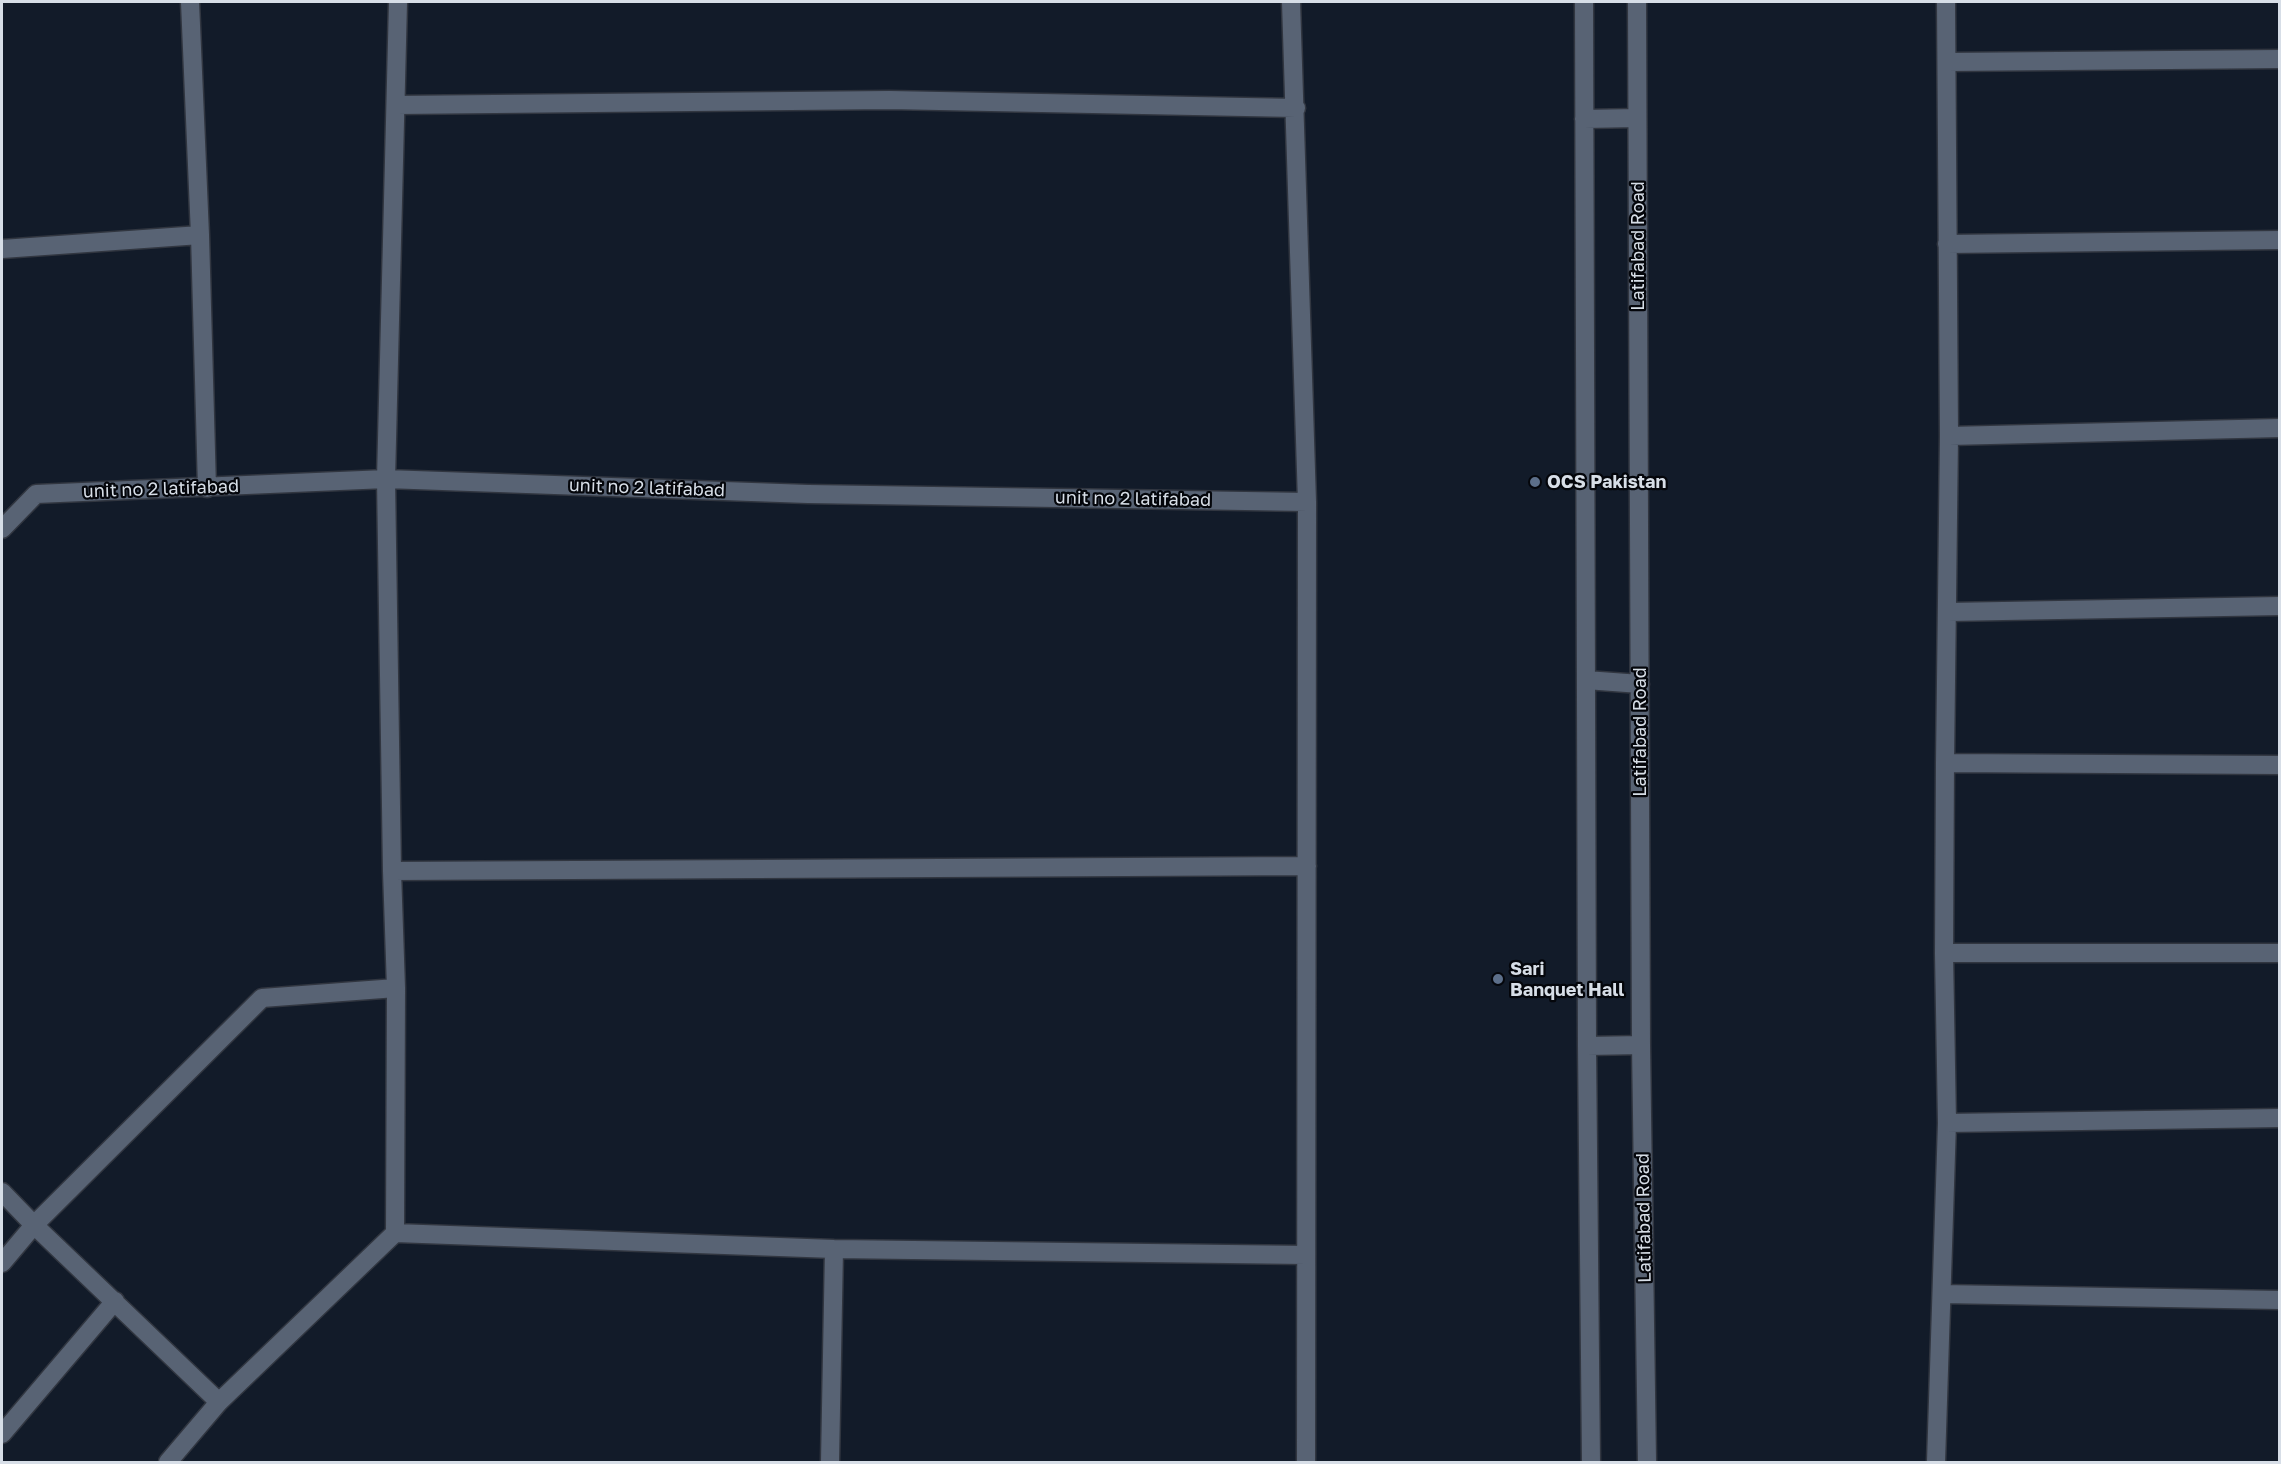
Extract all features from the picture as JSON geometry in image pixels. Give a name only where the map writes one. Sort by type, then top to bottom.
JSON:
[{"type":"street","points":[[190,2],[200,235],[207,488]]},
{"type":"street","points":[[395,1233],[396,988],[386,479],[398,2]]},
{"type":"street","points":[[1291,2],[1307,502],[1306,1462]]},
{"type":"street","points":[[1584,2],[1587,1046],[1591,1462]]},
{"type":"street","name":"Latifabad Road","points":[[1637,2],[1641,1045],[1647,1462]]},
{"type":"street","points":[[1936,1462],[1947,1123],[1944,953],[1949,436],[1946,2]]},
{"type":"street","points":[[1947,62],[2280,59]]},
{"type":"street","points":[[396,105],[889,100],[1296,108]]},
{"type":"street","points":[[1584,118],[1637,118]]},
{"type":"street","points":[[2,249],[200,235]]},
{"type":"street","points":[[1947,244],[2280,240]]},
{"type":"street","points":[[1949,436],[2280,428]]},
{"type":"street","name":"unit no 2 latifabad","points":[[2,529],[36,494],[386,479],[820,494],[1307,502]]},
{"type":"street","points":[[1948,612],[2280,606]]},
{"type":"street","points":[[1586,680],[1640,684]]},
{"type":"street","points":[[1945,763],[2280,765]]},
{"type":"street","points":[[392,871],[1307,866]]},
{"type":"street","points":[[1944,953],[2280,953]]},
{"type":"street","points":[[2,1263],[33,1225],[262,998],[396,988]]},
{"type":"street","points":[[1587,1046],[1641,1045]]},
{"type":"street","points":[[1947,1123],[2280,1118]]},
{"type":"street","points":[[2,1192],[33,1225],[219,1402]]},
{"type":"street","points":[[168,1462],[219,1402],[395,1233],[834,1249],[1306,1255]]},
{"type":"street","points":[[830,1462],[834,1249]]},
{"type":"street","points":[[1942,1294],[2280,1300]]},
{"type":"street","points":[[2,1434],[115,1301]]},
{"type":"place","name":"OCS Pakistan","points":[[1535,482]]},
{"type":"place","name":"Sari Banquet Hall","points":[[1498,979]]}]
